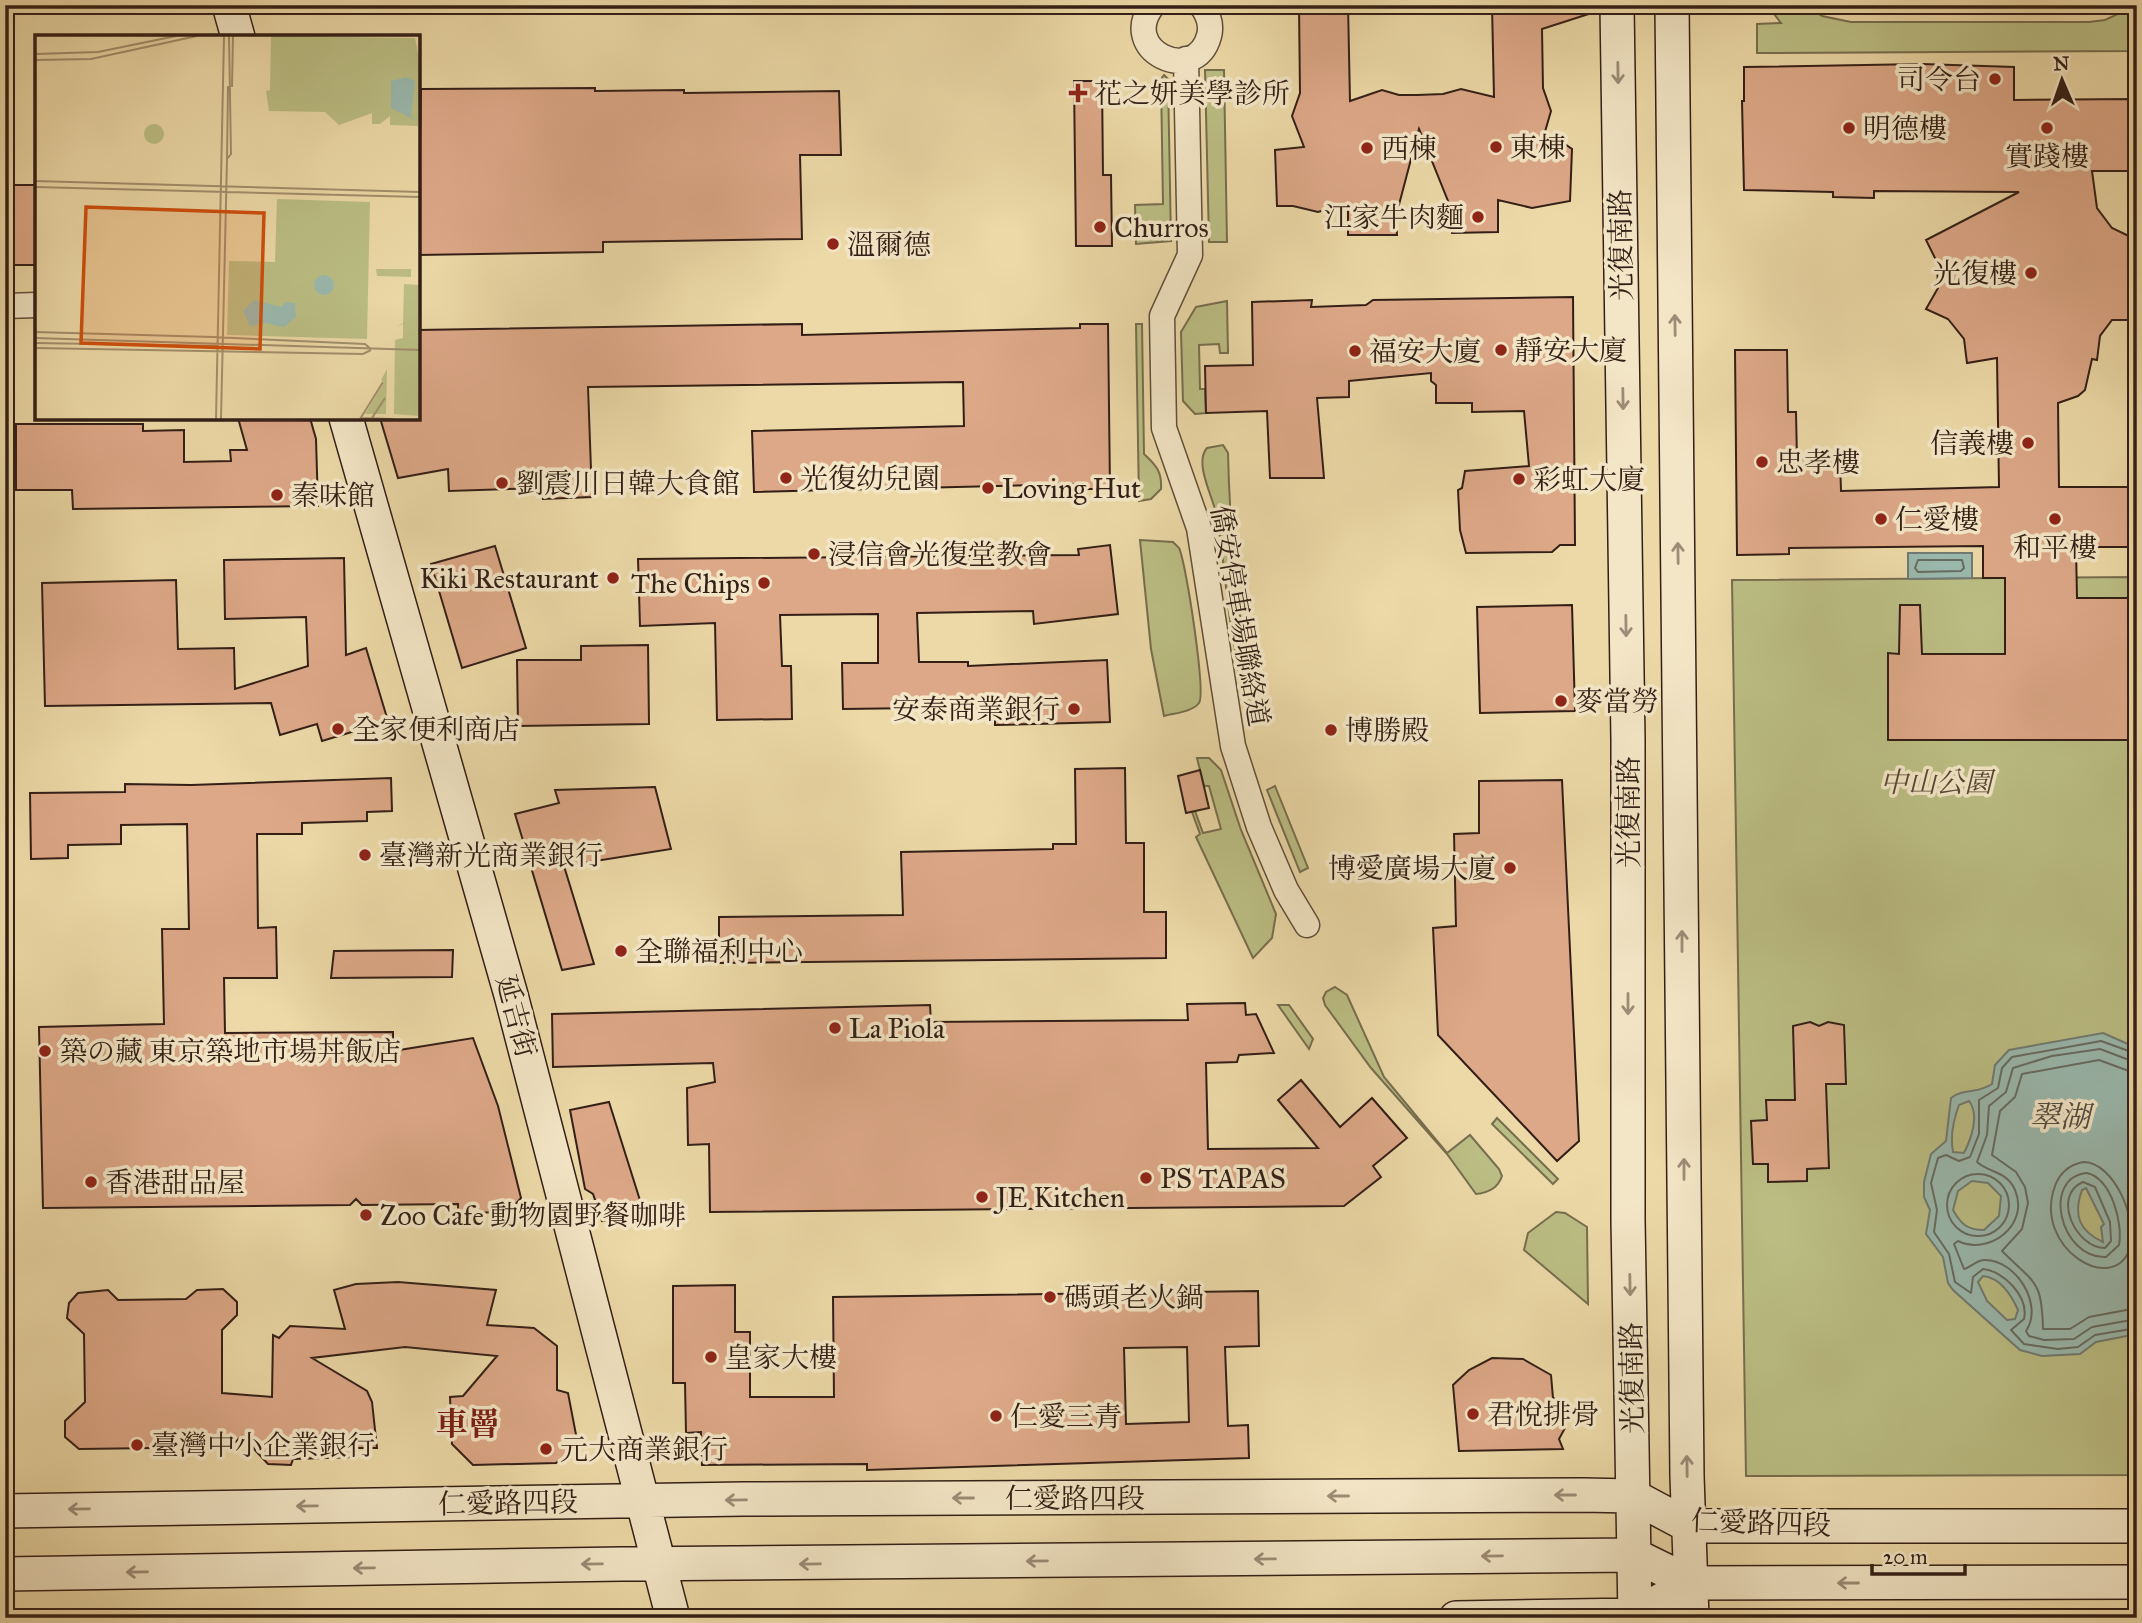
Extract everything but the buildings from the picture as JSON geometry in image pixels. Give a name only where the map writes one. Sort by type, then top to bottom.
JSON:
[{"type":"main road","points":[[229,5],[237,35]]},
{"type":"main road","name":"光復南路","points":[[1617,5],[1628,740],[1628,1220],[1635,1616]]},
{"type":"main road","name":"光復南路","points":[[1672,5],[1692,1618]]},
{"type":"main road","name":"延吉街","points":[[347,420],[511,995],[673,1618]]},
{"type":"main road","name":"仁愛路四段","points":[[5,1511],[644,1501],[1633,1496],[1689,1526],[2137,1526]]},
{"type":"main road","name":"仁愛路四段","points":[[5,1574],[660,1564],[1634,1555],[1691,1583],[2137,1582]]},
{"type":"main road","name":"仁愛路四段","points":[[1455,1618],[1635,1616],[1691,1583]]},
{"type":"street","points":[[1145,11],[1144,34],[1156,54],[1166,60],[1186,59],[1199,53],[1206,43],[1208,11]]},
{"type":"street","name":"僑安停車場聯絡道","points":[[1186,59],[1190,255],[1163,316],[1164,428],[1199,528],[1233,746],[1259,827],[1286,890],[1307,925]]},
{"type":"street","points":[[5,306],[35,305]]},
{"type":"green space","points":[[1767,5],[1806,5],[1822,16],[1851,22],[2089,22],[2105,20],[2137,5],[2137,51],[1757,53],[1757,24],[1781,23]]},
{"type":"green space","points":[[1205,70],[1224,70],[1227,242],[1209,242]]},
{"type":"green space","points":[[1164,75],[1168,79],[1171,241],[1136,244],[1135,205],[1163,204],[1161,79]]},
{"type":"green space","points":[[1227,301],[1228,353],[1220,353],[1219,344],[1199,345],[1200,389],[1205,389],[1206,413],[1195,414],[1183,401],[1181,332],[1196,307]]},
{"type":"green space","points":[[1136,324],[1142,324],[1144,454],[1158,470],[1161,478],[1161,489],[1151,499],[1139,501]]},
{"type":"green space","points":[[1223,445],[1228,453],[1236,579],[1254,704],[1245,705],[1218,524],[1202,462],[1207,448]]},
{"type":"green space","points":[[1140,540],[1173,542],[1179,548],[1194,627],[1200,677],[1199,703],[1188,710],[1164,716],[1151,649]]},
{"type":"green space","name":"中山公園","points":[[2137,577],[2137,1475],[1746,1476],[1732,580]]},
{"type":"green space","points":[[1197,758],[1209,758],[1221,770],[1241,830],[1276,914],[1272,938],[1253,958],[1196,837],[1200,834],[1192,812],[1195,811],[1203,833],[1221,829],[1209,786],[1204,786]]},
{"type":"green space","points":[[1275,786],[1308,868],[1300,872],[1267,790]]},
{"type":"green space","points":[[1335,987],[1347,995],[1384,1077],[1447,1153],[1470,1135],[1499,1169],[1502,1176],[1495,1187],[1476,1194],[1447,1154],[1371,1068],[1325,1005],[1323,998],[1326,992]]},
{"type":"green space","points":[[1278,1005],[1289,1005],[1313,1039],[1309,1049]]},
{"type":"green space","points":[[1497,1118],[1558,1179],[1553,1184],[1492,1124]]},
{"type":"green space","points":[[1556,1212],[1565,1213],[1587,1227],[1588,1304],[1524,1250],[1528,1233]]},
{"type":"water","points":[[1908,553],[1972,553],[1972,578],[1908,579]]},
{"type":"water","name":"翠湖","points":[[2103,1033],[2137,1048],[2137,1334],[2096,1342],[2080,1354],[2042,1356],[2020,1350],[1953,1290],[1948,1283],[1943,1257],[1926,1234],[1930,1210],[1924,1197],[1924,1182],[1931,1154],[1946,1141],[1951,1098],[1992,1084],[1995,1065],[2009,1050]],"holes":[[[1969,1101],[1974,1113],[1972,1134],[1964,1153],[1953,1152],[1952,1146],[1959,1105]],[[1972,1181],[1988,1183],[2001,1196],[1999,1216],[1984,1230],[1965,1225],[1953,1210],[1958,1191]],[[2086,1188],[2104,1224],[2101,1227],[2103,1242],[2088,1233],[2080,1221],[2078,1207],[2082,1190]],[[1983,1276],[1989,1277],[2005,1288],[2018,1310],[2015,1319],[2007,1320],[1987,1301],[1978,1282]]]},
{"type":"place","name":"司令台","points":[[1995,79]]},
{"type":"place","name":"花之妍美學診所","points":[[1078,93]]},
{"type":"place","name":"明德樓","points":[[1849,128]]},
{"type":"place","name":"實踐樓","points":[[2047,128]]},
{"type":"place","name":"東棟","points":[[1496,147]]},
{"type":"place","name":"西棟","points":[[1367,148]]},
{"type":"place","name":"江家牛肉麵","points":[[1478,217]]},
{"type":"place","name":"Churros","points":[[1100,227]]},
{"type":"place","name":"溫爾德","points":[[833,244]]},
{"type":"place","name":"光復樓","points":[[2031,273]]},
{"type":"place","name":"靜安大廈","points":[[1501,350]]},
{"type":"place","name":"福安大廈","points":[[1355,351]]},
{"type":"place","name":"信義樓","points":[[2028,443]]},
{"type":"place","name":"忠孝樓","points":[[1762,462]]},
{"type":"place","name":"光復幼兒園","points":[[786,478]]},
{"type":"place","name":"彩虹大廈","points":[[1519,479]]},
{"type":"place","name":"劉震川日韓大食館","points":[[502,483]]},
{"type":"place","name":"Loving Hut","points":[[988,488]]},
{"type":"place","name":"秦味館","points":[[277,495]]},
{"type":"place","name":"仁愛樓","points":[[1881,519]]},
{"type":"place","name":"和平樓","points":[[2055,519]]},
{"type":"place","name":"浸信會光復堂教會","points":[[814,554]]},
{"type":"place","name":"Kiki Restaurant","points":[[613,578]]},
{"type":"place","name":"The Chips","points":[[764,583]]},
{"type":"place","name":"麥當勞","points":[[1561,701]]},
{"type":"place","name":"安泰商業銀行","points":[[1074,709]]},
{"type":"place","name":"全家便利商店","points":[[338,729]]},
{"type":"place","name":"博勝殿","points":[[1331,730]]},
{"type":"place","name":"臺灣新光商業銀行","points":[[365,855]]},
{"type":"place","name":"博愛廣場大廈","points":[[1510,868]]},
{"type":"place","name":"全聯福利中心","points":[[621,951]]},
{"type":"place","name":"La Piola","points":[[835,1028]]},
{"type":"place","name":"築の藏 東京築地市場丼飯店","points":[[45,1051]]},
{"type":"place","name":"PS TAPAS","points":[[1146,1178]]},
{"type":"place","name":"香港甜品屋","points":[[91,1182]]},
{"type":"place","name":"JE Kitchen","points":[[982,1197]]},
{"type":"place","name":"Zoo Cafe 動物園野餐咖啡","points":[[366,1215]]},
{"type":"place","name":"碼頭老火鍋","points":[[1050,1297]]},
{"type":"place","name":"皇家大樓","points":[[711,1357]]},
{"type":"place","name":"君悅排骨","points":[[1473,1414]]},
{"type":"place","name":"仁愛三青","points":[[996,1416]]},
{"type":"place","name":"臺灣中小企業銀行","points":[[137,1445]]},
{"type":"place","name":"元大商業銀行","points":[[546,1449]]},
{"type":"district","name":"車罾","points":[[468,1424]]}]
